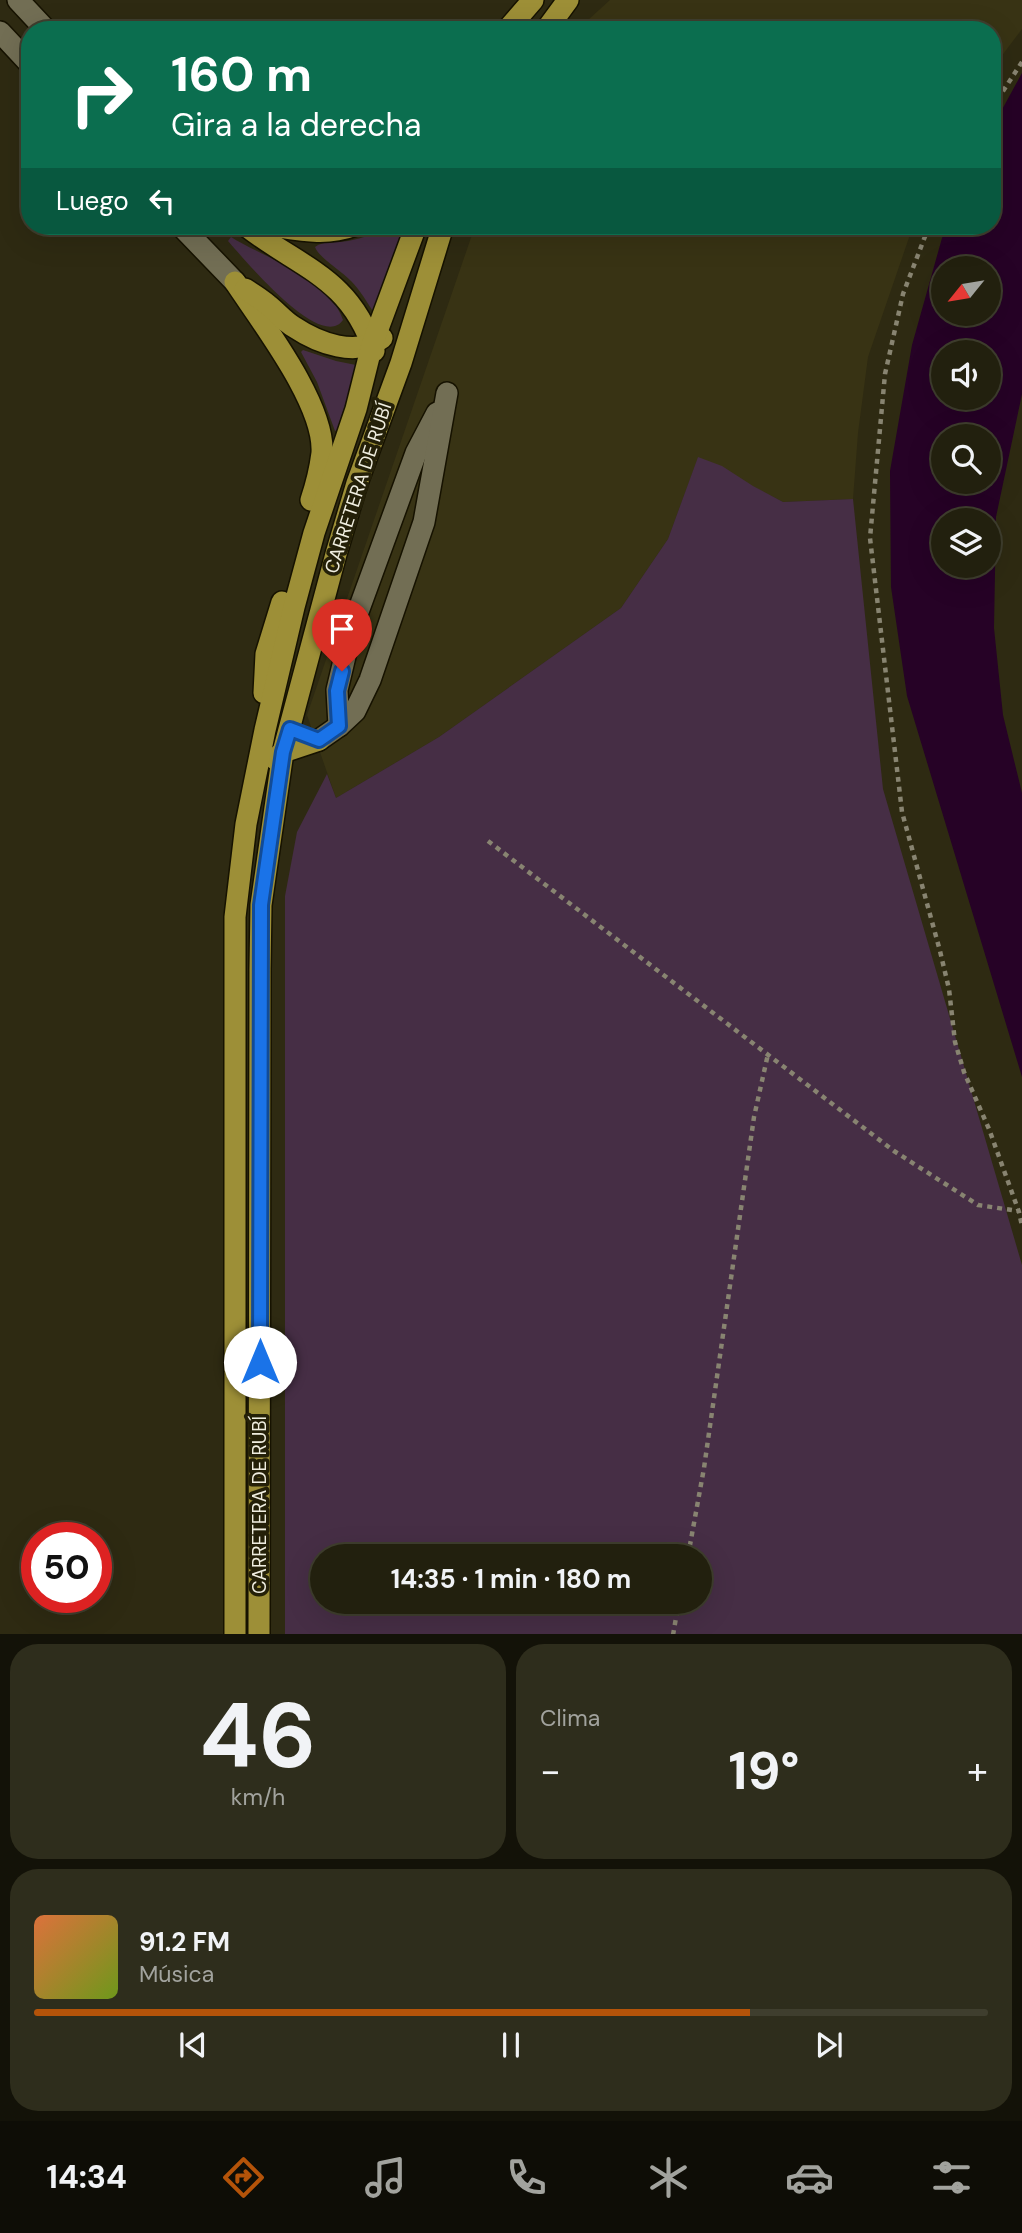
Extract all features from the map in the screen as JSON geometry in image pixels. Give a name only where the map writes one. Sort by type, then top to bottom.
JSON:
[{"type":"main road","points":[[515,21],[533,0]]},
{"type":"main road","points":[[553,21],[568,0]]},
{"type":"main road","points":[[257,235],[304,263],[335,286],[349,302],[372,345],[379,377],[365,427],[357,483]]},
{"type":"main road","name":"CARRETERA DE RUBÍ","points":[[235,1634],[235,917],[246,824],[266,724],[314,533],[356,409],[372,345],[413,235]]},
{"type":"main road","name":"CARRETERA DE RUBÍ","points":[[259,1634],[261,905],[283,752],[319,615],[357,483],[401,363],[440,235]]},
{"type":"main road","points":[[235,282],[292,326],[340,347],[357,348],[372,345],[390,331],[429,268]]},
{"type":"main road","points":[[235,282],[302,385],[319,430],[322,451],[313,494],[266,654],[263,689],[266,724]]},
{"type":"main road","points":[[284,649],[282,709],[286,725],[319,740]]},
{"type":"main road","points":[[234,1090],[242,1037],[251,868],[272,770],[275,758],[283,752],[319,740]]},
{"type":"street","points":[[18,0],[38,21]]},
{"type":"street","points":[[0,32],[21,54]]},
{"type":"street","points":[[190,235],[235,282]]},
{"type":"street","points":[[319,740],[339,726],[355,711],[370,680],[424,522],[447,393],[416,453],[351,631],[337,691],[339,726]]},
{"type":"path","points":[[1001,94],[1022,61]]},
{"type":"path","points":[[926,235],[903,294],[885,374],[870,538],[902,813],[940,951],[955,1042],[964,1072],[989,1129],[1022,1226]]},
{"type":"path","points":[[488,841],[894,1151],[978,1205],[1019,1212]]},
{"type":"path","points":[[690,1544],[704,1468],[754,1117],[768,1054]]},
{"type":"path","points":[[673,1634],[677,1614]]},
{"type":"shaded area","points":[[610,0],[1022,0],[1022,29],[1001,57],[1001,21],[587,21]]},
{"type":"shaded area","points":[[1022,73],[1022,394],[1001,493],[1001,424],[931,424],[931,494],[1001,494],[998,508],[931,508],[931,578],[995,578],[994,628],[1003,715],[1022,793],[1022,1077],[907,696],[891,587],[890,471],[912,345],[931,277],[931,326],[1001,326],[1001,256],[937,256],[943,235],[1001,235],[1001,112]]},
{"type":"shaded area","points":[[369,235],[403,235],[374,313],[347,277],[321,256],[315,247]]},
{"type":"shaded area","points":[[472,235],[910,235],[868,357],[853,499],[783,502],[698,458],[668,539],[621,608],[439,737],[336,798],[307,715]]},
{"type":"shaded area","points":[[231,237],[311,281],[336,305],[343,320],[332,327],[318,324],[301,314],[266,282],[228,241]]},
{"type":"shaded area","points":[[303,350],[356,365],[335,431],[317,382],[301,352]]},
{"type":"shaded area","points":[[698,457],[722,466],[783,502],[853,499],[883,789],[1022,1265],[1022,1634],[285,1634],[285,896],[297,832],[327,774],[336,798],[439,737],[621,608],[668,539]]},
{"type":"route","points":[[260,1362],[261,905],[283,752],[290,729],[319,740],[339,726],[337,691],[342,671]]}]
